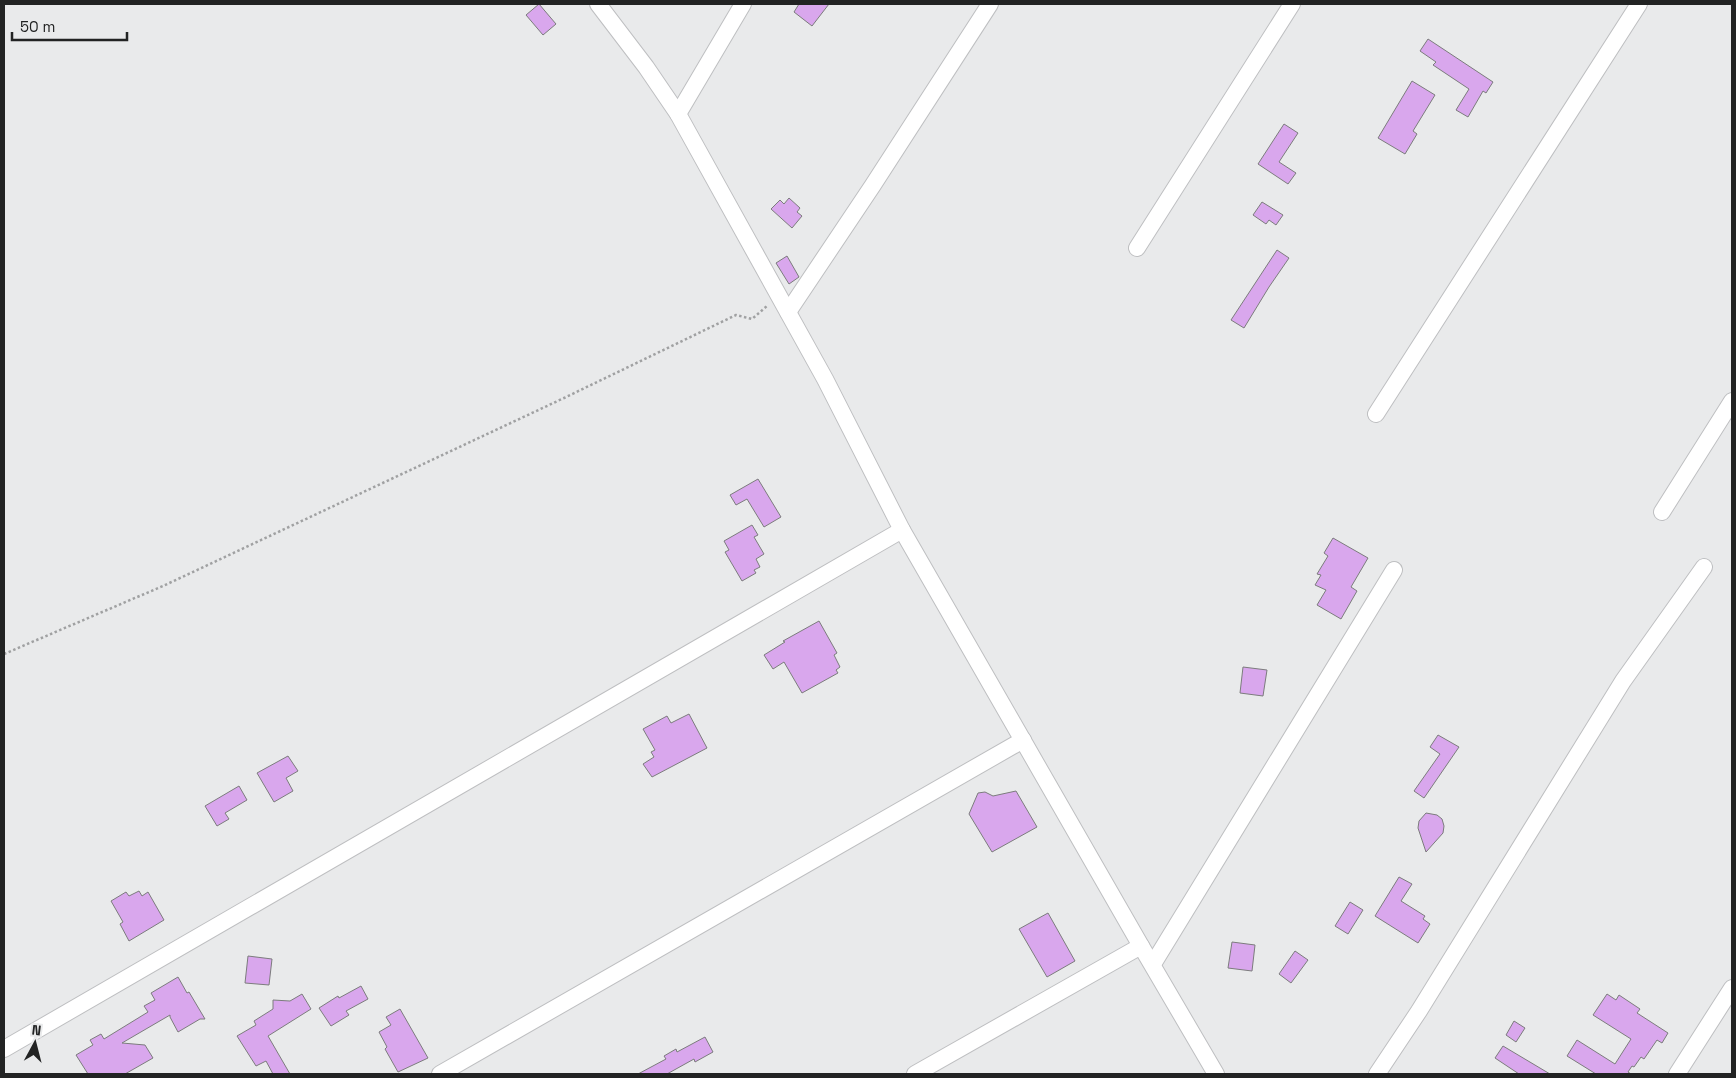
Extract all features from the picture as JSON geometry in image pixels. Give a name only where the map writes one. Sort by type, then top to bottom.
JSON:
[{"type":"street","points":[[598,4],[646,67],[678,114],[825,379],[902,530],[1140,946],[1216,1074]]},
{"type":"street","points":[[678,114],[743,4]]},
{"type":"street","points":[[788,312],[990,4]]},
{"type":"street","points":[[1137,248],[1292,4]]},
{"type":"street","points":[[1376,414],[1639,4]]},
{"type":"street","points":[[1662,512],[1732,401]]},
{"type":"street","points":[[4,1049],[902,530]]},
{"type":"street","points":[[1377,1074],[1419,1011],[1623,681],[1704,567]]},
{"type":"street","points":[[1152,964],[1394,570]]},
{"type":"street","points":[[440,1074],[1023,740]]},
{"type":"street","points":[[915,1074],[1140,946]]},
{"type":"street","points":[[1677,1074],[1732,988]]},
{"type":"path","points":[[4,654],[163,586],[736,315],[752,319],[779,296]]},
{"type":"building","points":[[539,4],[556,24],[543,35],[526,15]]},
{"type":"building","points":[[799,4],[829,4],[812,26],[794,12]]},
{"type":"building","points":[[1428,39],[1493,82],[1486,93],[1483,91],[1468,117],[1456,110],[1469,89],[1433,65],[1436,62],[1420,51]]},
{"type":"building","points":[[1412,81],[1435,95],[1413,131],[1417,134],[1405,154],[1378,138]]},
{"type":"building","points":[[1284,124],[1298,133],[1279,162],[1296,173],[1288,184],[1258,164]]},
{"type":"building","points":[[789,198],[800,208],[797,212],[802,216],[792,228],[771,209],[780,200],[784,204]]},
{"type":"building","points":[[1262,202],[1283,215],[1276,225],[1269,220],[1266,224],[1253,215]]},
{"type":"building","points":[[1277,250],[1289,258],[1244,328],[1231,320]]},
{"type":"building","points":[[787,256],[799,277],[789,284],[776,263]]},
{"type":"building","points":[[758,479],[781,517],[764,527],[747,499],[736,505],[730,495]]},
{"type":"building","points":[[752,525],[758,535],[754,537],[764,554],[756,559],[760,567],[754,570],[756,573],[742,581],[725,552],[729,550],[724,541]]},
{"type":"building","points":[[1333,538],[1368,558],[1351,587],[1357,591],[1341,619],[1317,605],[1326,590],[1315,585],[1321,575],[1317,574],[1328,556],[1324,553]]},
{"type":"building","points":[[819,621],[837,653],[834,655],[840,667],[836,670],[838,673],[802,693],[784,662],[773,669],[764,655],[785,642],[783,641]]},
{"type":"building","points":[[1243,667],[1267,670],[1263,696],[1240,693]]},
{"type":"building","points":[[689,714],[707,748],[652,777],[643,764],[654,757],[651,752],[655,750],[643,729],[667,716],[671,723]]},
{"type":"building","points":[[1438,735],[1459,747],[1424,798],[1414,791],[1440,754],[1430,747]]},
{"type":"building","points":[[288,756],[298,771],[286,778],[293,791],[274,802],[257,773]]},
{"type":"building","points":[[239,786],[247,800],[225,813],[229,819],[217,826],[205,806]]},
{"type":"building","points":[[1016,791],[1037,827],[992,852],[969,814],[978,793],[985,792],[993,796]]},
{"type":"building","points":[[1426,813],[1437,815],[1442,819],[1444,826],[1443,833],[1426,852],[1418,828],[1419,821]]},
{"type":"building","points":[[1399,877],[1412,884],[1401,901],[1425,916],[1423,919],[1430,924],[1418,943],[1375,916]]},
{"type":"building","points":[[139,891],[142,896],[148,892],[164,920],[129,941],[120,924],[123,922],[111,901],[126,892],[129,896]]},
{"type":"building","points":[[1350,902],[1363,910],[1348,934],[1335,926]]},
{"type":"building","points":[[1048,913],[1075,961],[1047,977],[1019,929]]},
{"type":"building","points":[[1232,942],[1255,945],[1252,971],[1228,968]]},
{"type":"building","points":[[1295,951],[1308,960],[1291,983],[1279,974]]},
{"type":"building","points":[[248,956],[272,959],[269,985],[245,983]]},
{"type":"building","points":[[178,977],[205,1019],[200,1019],[178,1032],[170,1015],[122,1043],[145,1045],[153,1058],[125,1074],[88,1074],[76,1055],[93,1045],[90,1040],[101,1034],[104,1039],[148,1012],[144,1006],[155,1000],[151,993]]},
{"type":"building","points":[[361,986],[368,999],[346,1011],[349,1015],[331,1026],[319,1008],[338,996],[339,998]]},
{"type":"building","points":[[302,994],[311,1009],[268,1036],[290,1074],[273,1074],[266,1061],[256,1066],[237,1036],[256,1025],[254,1021],[273,1009],[273,1000],[290,1001]]},
{"type":"building","points":[[1607,994],[1616,1000],[1619,995],[1640,1009],[1637,1013],[1668,1033],[1662,1043],[1657,1040],[1644,1059],[1641,1057],[1634,1067],[1632,1066],[1628,1072],[1631,1074],[1596,1074],[1567,1056],[1577,1040],[1615,1064],[1631,1039],[1593,1015]]},
{"type":"building","points":[[400,1009],[428,1058],[398,1072],[385,1049],[387,1047],[379,1032],[391,1025],[386,1017]]},
{"type":"building","points":[[1514,1021],[1525,1028],[1516,1042],[1506,1035]]},
{"type":"building","points":[[705,1037],[713,1052],[695,1062],[694,1059],[667,1074],[638,1074],[666,1059],[664,1056],[676,1049],[677,1052]]},
{"type":"building","points":[[1503,1046],[1550,1074],[1519,1074],[1495,1058]]}]
